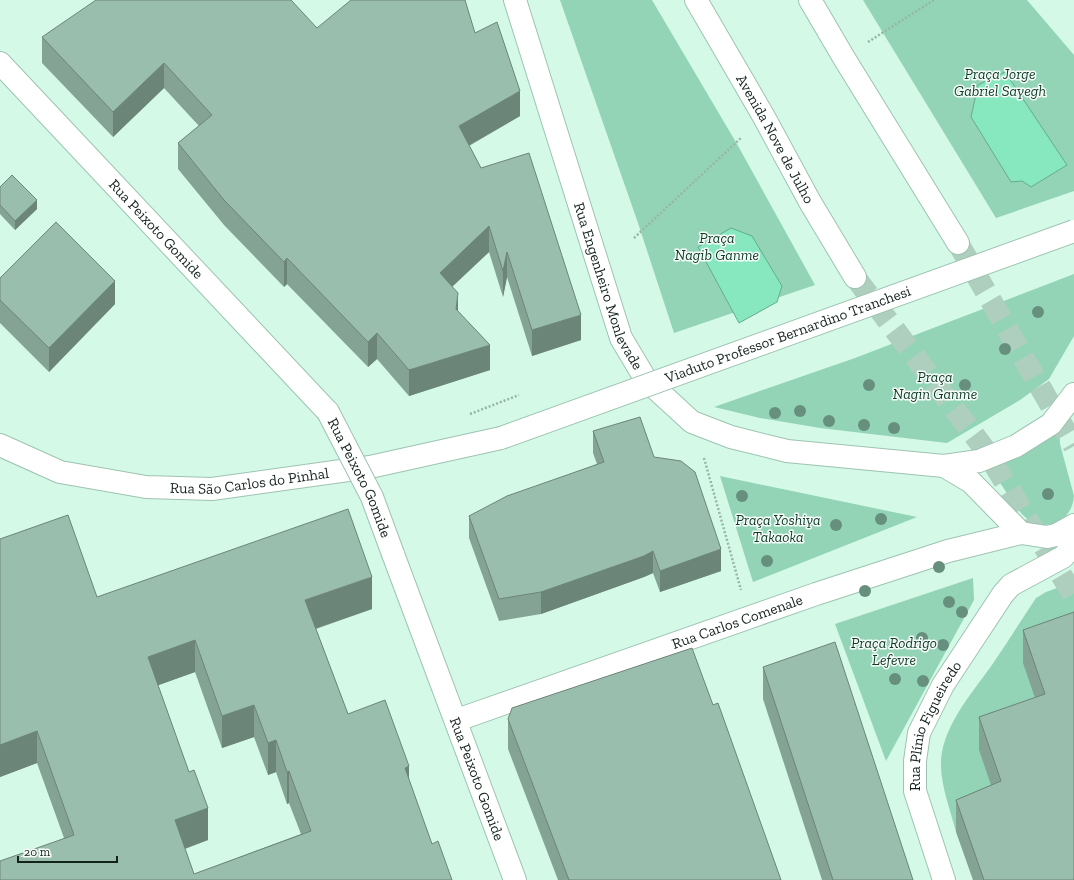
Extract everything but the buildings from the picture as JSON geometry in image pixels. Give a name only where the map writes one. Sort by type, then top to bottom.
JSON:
[{"type":"street","name":"Rua Engenheiro Monlevade","points":[[515,0],[621,338],[646,380],[692,422],[731,437],[787,451],[944,466]]},
{"type":"street","name":"Avenida Nove de Julho","points":[[696,0],[764,117],[810,202],[855,277]]},
{"type":"street","points":[[810,0],[958,244]]},
{"type":"street","name":"Rua Peixoto Gomide","points":[[0,63],[328,412],[372,497],[457,720],[515,880]]},
{"type":"street","name":"Viaduto Professor Bernardino Tranchesi","points":[[501,438],[1074,232]]},
{"type":"street","points":[[944,466],[979,461],[1016,446],[1052,424],[1074,394]]},
{"type":"street","name":"Rua São Carlos do Pinhal","points":[[0,445],[60,472],[146,487],[212,489],[370,467],[501,438]]},
{"type":"street","points":[[944,466],[971,482],[1021,533],[1047,537],[1056,535],[1074,525]]},
{"type":"street","name":"Rua Carlos Comenale","points":[[457,720],[816,594],[948,551],[1021,533]]},
{"type":"street","name":"Rua Plínio Figueiredo","points":[[944,880],[915,791],[915,760],[919,733],[943,685],[1003,594],[1011,585],[1063,557],[1074,545]]},
{"type":"path","points":[[844,58],[934,0]]},
{"type":"path","points":[[634,238],[742,138]]},
{"type":"path","points":[[469,414],[519,395]]},
{"type":"path","points":[[702,454],[742,590]]},
{"type":"green space","name":"Praça Nagib Ganme","points":[[560,0],[652,0],[737,144],[815,285],[674,333],[638,223]]},
{"type":"green space","name":"Praça Jorge Gabriel Sayegh","points":[[863,0],[1027,0],[1074,55],[1074,191],[996,218]]},
{"type":"green space","name":"Praça Nagin Ganme","points":[[1074,274],[1074,336],[1049,379],[1020,400],[947,443],[820,428],[760,418],[714,407],[855,358]]},
{"type":"green space","points":[[1059,424],[1060,444],[1074,496],[1068,513],[1062,519],[1047,525],[1037,524],[1029,520],[1021,513],[996,478],[984,468],[979,466]]},
{"type":"green space","name":"Praça Yoshiya Takaoka","points":[[720,476],[917,517],[753,582]]},
{"type":"green space","name":"Praça Rodrigo Lefevre","points":[[973,578],[974,600],[886,761],[835,624]]},
{"type":"green space","points":[[1074,582],[1074,644],[1045,726],[1001,813],[956,832],[944,787],[941,769],[943,746],[954,720],[1036,598],[1046,592]]},
{"type":"shaded area","points":[[1005,72],[1067,165],[1031,187],[1022,181],[1011,182],[971,117],[978,85]]},
{"type":"shaded area","points":[[731,228],[752,236],[782,286],[777,302],[739,323],[698,247]]},
{"type":"tunnel","points":[[958,243],[1074,446]]},
{"type":"tunnel","points":[[855,277],[986,451],[1074,596]]}]
